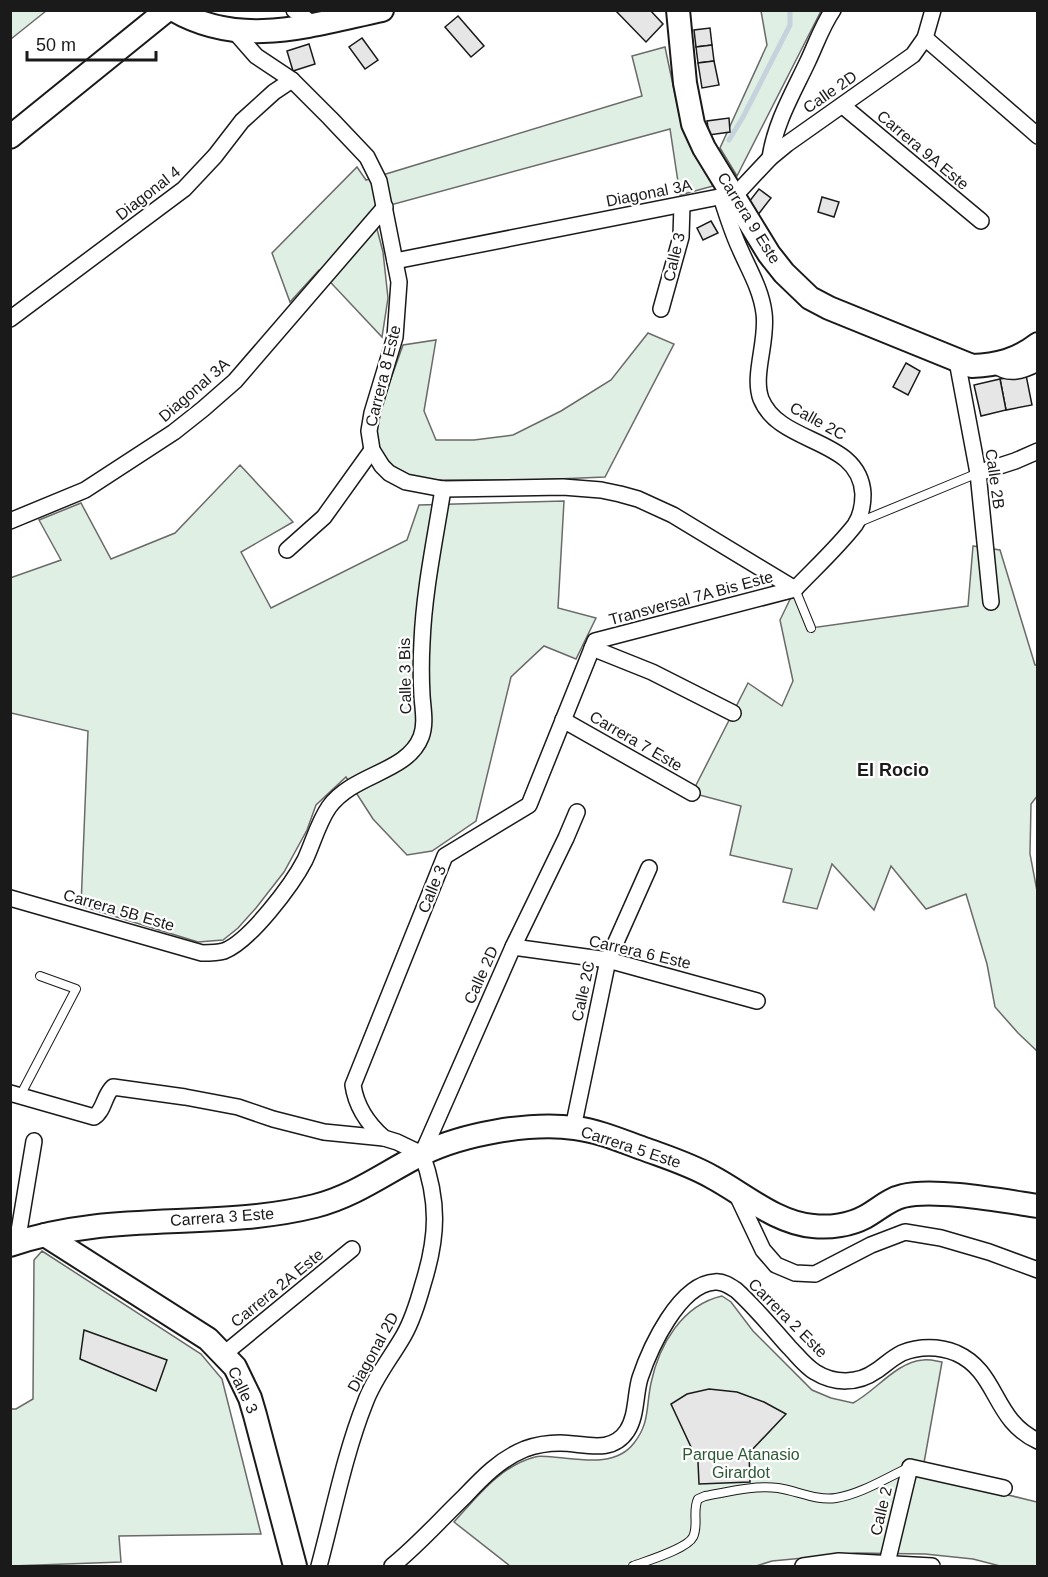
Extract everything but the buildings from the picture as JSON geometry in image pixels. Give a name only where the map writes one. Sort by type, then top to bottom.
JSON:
[{"type":"street","points":[[10,137],[167,10]]},
{"type":"street","points":[[174,10],[201,23],[236,32],[279,31],[321,20],[382,10]]},
{"type":"street","points":[[294,10],[321,20]]},
{"type":"street","name":"Carrera 9 Este","points":[[678,10],[686,94],[693,124],[727,195],[784,273],[810,298],[837,312],[957,361],[972,366],[994,365]]},
{"type":"street","points":[[770,158],[780,118],[833,10]]},
{"type":"street","name":"Calle 2D","points":[[727,195],[740,190],[770,158],[913,55],[925,38],[933,10]]},
{"type":"street","name":"Carrera 8 Este","points":[[236,32],[256,56],[292,80],[367,158],[379,181],[399,282],[398,318],[369,431],[372,450],[382,466],[397,478],[443,489],[492,490],[563,487],[601,489],[638,499],[673,515],[795,589]]},
{"type":"street","points":[[925,38],[1038,136]]},
{"type":"street","name":"Diagonal 4","points":[[10,319],[184,189],[215,156],[242,122],[274,92],[292,80]]},
{"type":"street","name":"Carrera 9A Este","points":[[843,106],[981,221]]},
{"type":"street","name":"Diagonal 3A","points":[[395,261],[727,195]]},
{"type":"street","name":"Calle 2C","points":[[727,195],[740,250],[763,304],[765,341],[758,384],[762,400],[777,420],[842,455],[854,467],[862,491],[862,508],[855,524],[795,589]]},
{"type":"street","name":"Calle 3","points":[[661,309],[681,237],[682,205]]},
{"type":"street","name":"Diagonal 3A","points":[[10,521],[85,490],[174,432],[203,409],[235,381],[385,207]]},
{"type":"street","points":[[994,365],[1023,355],[1038,344]]},
{"type":"street","name":"Calle 2B","points":[[957,361],[978,473],[991,602]]},
{"type":"street","points":[[994,365],[1008,372],[1016,372],[1038,363]]},
{"type":"street","points":[[287,550],[324,518],[372,450]]},
{"type":"street","points":[[978,473],[1038,451]]},
{"type":"street","name":"Calle 3 Bis","points":[[217,952],[238,942],[274,907],[305,860],[324,815],[338,797],[357,783],[406,758],[421,737],[424,721],[421,674],[424,614],[443,489]]},
{"type":"street","name":"Transversal 7A Bis Este","points":[[594,645],[795,589]]},
{"type":"street","points":[[594,645],[733,713]]},
{"type":"street","name":"Calle 3","points":[[384,1138],[372,1126],[357,1103],[353,1085],[445,856],[458,846],[529,806],[594,645]]},
{"type":"street","name":"Carrera 7 Este","points":[[563,720],[692,793]]},
{"type":"street","name":"Calle 2D","points":[[422,1154],[513,947],[577,812]]},
{"type":"street","name":"Calle 2C","points":[[573,1128],[608,960],[649,868]]},
{"type":"street","name":"Carrera 5B Este","points":[[10,898],[194,951],[217,952]]},
{"type":"street","name":"Carrera 6 Este","points":[[513,947],[608,960],[757,1000]]},
{"type":"street","points":[[15,1095],[94,1117],[99,1114],[108,1091],[113,1087],[185,1096],[238,1107],[324,1132],[384,1138],[422,1154]]},
{"type":"street","name":"Carrera 5 Este","points":[[422,1154],[461,1139],[482,1134],[524,1128],[573,1128],[615,1139],[689,1166],[735,1190],[782,1219],[796,1224],[823,1227],[864,1218],[902,1196],[916,1194],[941,1194],[1038,1206]]},
{"type":"street","points":[[14,1244],[34,1142]]},
{"type":"street","name":"Carrera 3 Este","points":[[14,1244],[45,1235],[128,1223],[243,1218],[294,1211],[339,1199],[357,1191],[422,1154]]},
{"type":"street","name":"Diagonal 2D","points":[[319,1566],[359,1417],[374,1383],[411,1323],[429,1266],[433,1249],[435,1215],[433,1189],[422,1154]]},
{"type":"street","points":[[735,1190],[763,1250],[776,1265],[795,1274],[815,1274],[871,1245],[905,1232],[941,1238],[1038,1270]]},
{"type":"street","name":"Calle 3","points":[[45,1235],[208,1339],[235,1367],[250,1398],[295,1566]]},
{"type":"street","name":"Carrera 2A Este","points":[[224,1354],[352,1249]]},
{"type":"street","name":"Carrera 2 Este","points":[[392,1566],[490,1470],[512,1455],[549,1444],[603,1446],[614,1443],[624,1436],[632,1420],[639,1380],[646,1360],[665,1324],[694,1290],[717,1281],[736,1290],[807,1366],[831,1379],[849,1381],[867,1376],[893,1358],[913,1350],[935,1348],[956,1353],[981,1372],[1012,1424],[1028,1437],[1038,1441]]},
{"type":"street","points":[[910,1467],[1004,1488]]},
{"type":"street","name":"Calle 2","points":[[887,1563],[910,1467]]},
{"type":"street","points":[[803,1566],[839,1561],[932,1566]]},
{"type":"lane","points":[[855,524],[978,473]]},
{"type":"lane","points":[[795,589],[811,628]]},
{"type":"lane","points":[[15,1095],[76,988],[40,976]]},
{"type":"lane","points":[[633,1566],[686,1545],[693,1537],[695,1506],[698,1499],[705,1496],[764,1487],[778,1488],[821,1499],[837,1498],[854,1493],[910,1467]]},
{"type":"green space","points":[[11,10],[46,10],[46,11],[11,39]]},
{"type":"green space","points":[[761,11],[821,11],[737,176],[720,148],[767,45]]},
{"type":"green space","points":[[665,47],[682,128],[713,186],[680,195],[670,129],[372,210],[383,252],[388,298],[382,337],[319,270],[290,302],[272,253],[357,167],[366,180],[642,96],[632,56]]},
{"type":"green space","points":[[648,333],[674,344],[605,477],[533,480],[411,478],[398,471],[381,453],[375,432],[384,398],[403,345],[436,340],[424,411],[436,440],[474,440],[513,435],[561,411],[611,380]]},
{"type":"green space","points":[[240,465],[293,522],[241,552],[271,608],[407,540],[419,505],[564,501],[558,608],[596,618],[576,659],[544,646],[511,677],[476,821],[432,851],[407,855],[373,819],[346,777],[316,805],[307,830],[284,872],[256,908],[238,928],[223,940],[198,942],[81,906],[88,731],[11,713],[10,578],[61,560],[39,520],[81,503],[111,559],[175,533]]},
{"type":"green space","points":[[973,546],[1000,550],[1035,665],[1037,665],[1038,795],[1031,804],[1030,854],[1038,896],[1037,1051],[995,1007],[987,964],[966,894],[926,909],[891,866],[874,910],[832,864],[817,909],[783,902],[792,869],[730,855],[741,806],[692,793],[748,683],[782,706],[793,681],[780,620],[795,589],[811,628],[968,606]]},
{"type":"green space","points":[[42,1251],[201,1354],[222,1379],[261,1534],[119,1536],[121,1562],[11,1566],[11,1409],[16,1409],[33,1399],[34,1260]]},
{"type":"green space","name":"Parque Atanasio Girardot","points":[[722,1296],[731,1302],[753,1331],[812,1390],[831,1398],[853,1403],[904,1366],[925,1360],[942,1362],[922,1474],[1037,1502],[1037,1566],[1000,1566],[973,1559],[925,1554],[857,1553],[772,1561],[756,1566],[510,1566],[454,1522],[490,1483],[522,1461],[539,1456],[585,1460],[607,1459],[626,1451],[643,1428],[649,1391],[666,1341],[684,1317],[695,1308]]},
{"type":"waterway","points":[[729,140],[790,25],[790,10]]},
{"type":"district","name":"El Rocio","points":[[893,770]]}]
